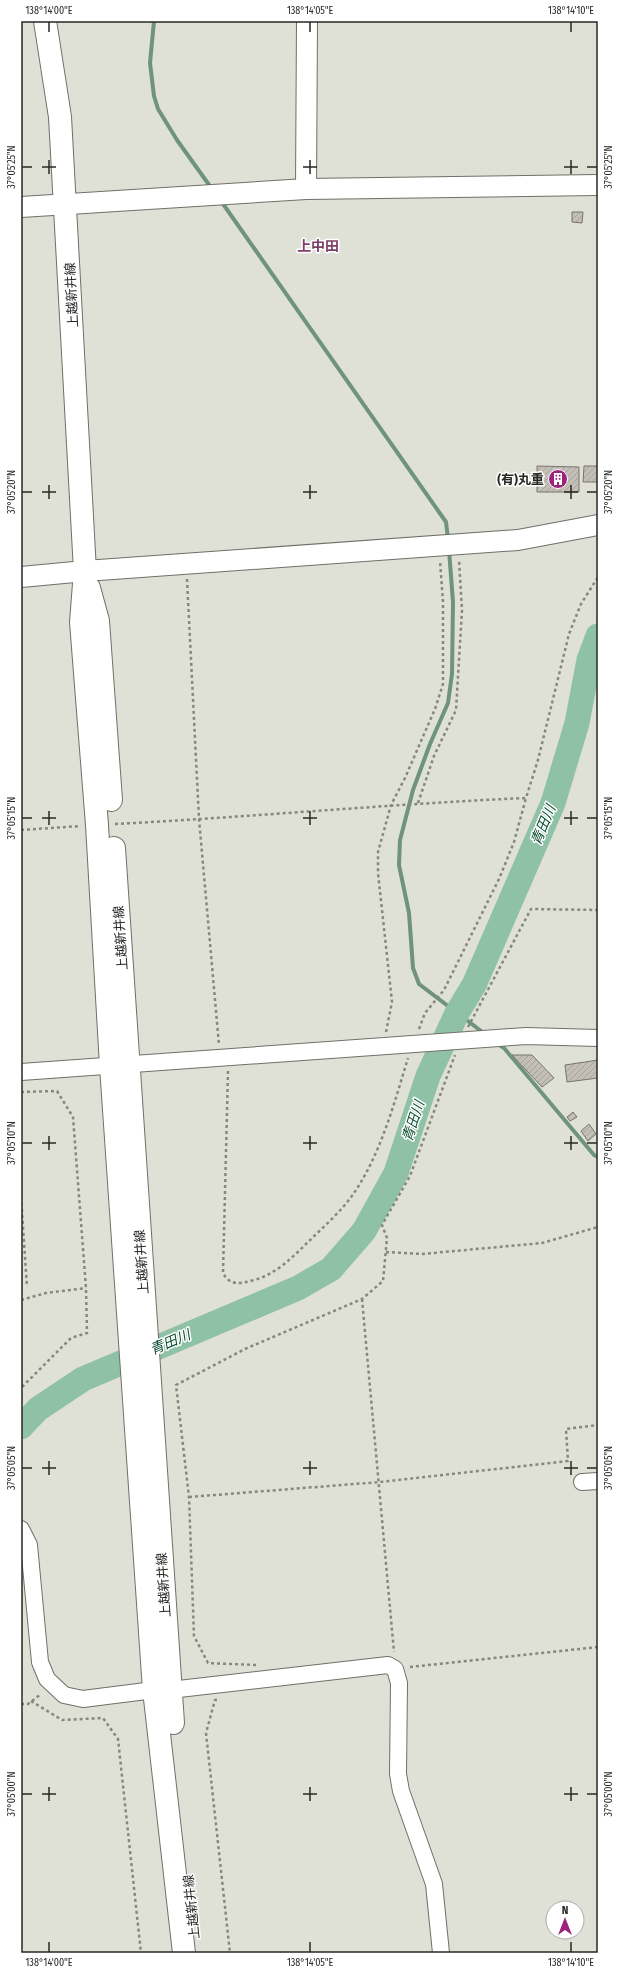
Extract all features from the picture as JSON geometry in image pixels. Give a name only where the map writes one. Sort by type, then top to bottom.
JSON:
[{"type":"main road","name":"上越新井線","points":[[45,21],[60,117],[66,204],[85,571],[98,621],[105,824],[120,1066],[162,1690],[184,1953]]},
{"type":"main road","name":"上越新井線","points":[[162,1690],[196,1953]]},
{"type":"street","points":[[306,189],[307,21]]},
{"type":"street","points":[[21,207],[306,189],[598,185]]},
{"type":"street","points":[[21,578],[85,571],[518,540],[598,525]]},
{"type":"street","points":[[21,1072],[526,1036],[598,1038]]},
{"type":"street","points":[[21,1529],[29,1545],[40,1662],[47,1679],[64,1695],[83,1699],[388,1665],[395,1669],[399,1682],[398,1774],[400,1791],[434,1884],[441,1953]]},
{"type":"path","points":[[418,803],[434,756],[456,710],[462,610],[458,544]]},
{"type":"path","points":[[384,1046],[392,1002],[378,873],[378,852],[391,805],[405,778],[435,709],[443,684],[443,602],[439,545]]},
{"type":"path","points":[[186,564],[199,819],[224,1057],[223,1273],[226,1279],[232,1283],[243,1283],[258,1279],[271,1273],[291,1259],[330,1220],[353,1194],[366,1174],[379,1146],[417,1044],[425,1013],[444,990],[499,879],[514,842],[538,760],[569,634],[581,604],[598,577]]},
{"type":"path","points":[[21,830],[418,803],[526,798]]},
{"type":"path","points":[[208,1663],[194,1636],[189,1497],[176,1384],[244,1349],[362,1299],[383,1281],[387,1238],[382,1225],[410,1176],[458,1041],[531,909],[598,910]]},
{"type":"path","points":[[21,1092],[57,1091],[73,1117],[86,1288],[87,1332],[71,1338],[21,1388]]},
{"type":"path","points":[[21,1197],[27,1287]]},
{"type":"path","points":[[386,1252],[422,1254],[542,1243],[598,1227]]},
{"type":"path","points":[[21,1300],[46,1293],[86,1288]]},
{"type":"path","points":[[362,1299],[380,1482],[395,1669],[598,1647]]},
{"type":"path","points":[[189,1497],[380,1482],[568,1461],[566,1429],[598,1425]]},
{"type":"path","points":[[21,1704],[31,1701],[53,1685]]},
{"type":"path","points":[[222,1698],[215,1700],[206,1733],[230,1953]]},
{"type":"path","points":[[31,1701],[62,1720],[103,1718],[118,1738],[141,1953]]},
{"type":"building","points":[[572,212],[583,212],[582,223],[572,222]]},
{"type":"building","name":"(有)丸重","points":[[537,466],[579,467],[579,492],[537,492]]},
{"type":"building","points":[[584,466],[598,466],[598,482],[583,482]]},
{"type":"building","points":[[512,1055],[532,1055],[554,1078],[542,1087]]},
{"type":"building","points":[[598,1060],[598,1078],[567,1082],[565,1065]]},
{"type":"building","points":[[573,1112],[577,1117],[570,1121],[567,1117]]},
{"type":"building","points":[[589,1124],[596,1134],[588,1141],[581,1131]]},
{"type":"waterway","points":[[154,21],[150,63],[154,96],[158,109],[177,140],[212,189]]},
{"type":"waterway","points":[[221,201],[446,522],[448,539]]},
{"type":"waterway","points":[[449,550],[453,602],[452,674],[448,703],[430,744],[413,790],[400,840],[399,865],[409,913],[413,968],[419,984],[485,1034]]},
{"type":"waterway","name":"青田川","points":[[21,1427],[38,1409],[83,1379],[298,1288],[331,1269],[364,1231],[396,1173],[428,1076],[457,1013],[474,985],[553,803],[577,723],[589,660],[598,636]]},
{"type":"waterway","points":[[496,1043],[504,1048],[594,1155],[598,1157]]},
{"type":"place","name":"(有)丸重","points":[[558,479]]},
{"type":"district","name":"上中田","points":[[318,246]]}]
